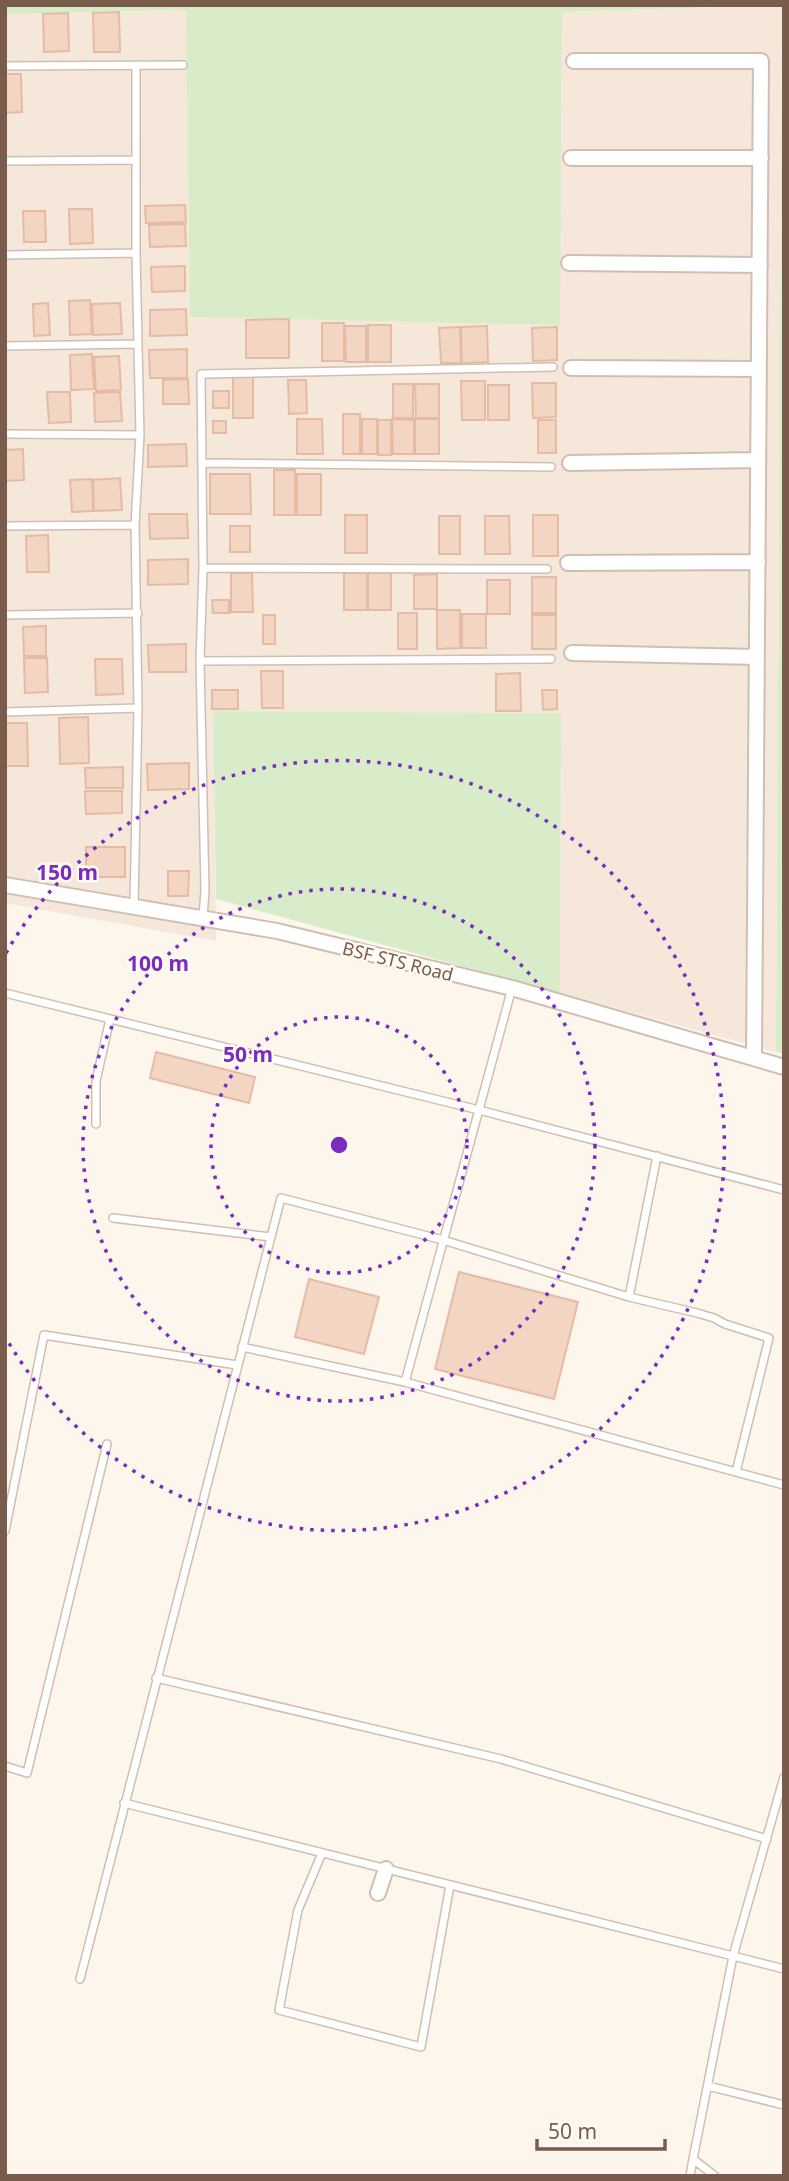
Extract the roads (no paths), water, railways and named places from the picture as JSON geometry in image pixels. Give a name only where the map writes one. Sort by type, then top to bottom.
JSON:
[{"type":"street","points":[[574,61],[761,61],[754,1058]]},
{"type":"street","points":[[571,158],[761,158]]},
{"type":"street","points":[[569,263],[760,265]]},
{"type":"street","points":[[571,368],[759,369]]},
{"type":"street","points":[[570,463],[758,460]]},
{"type":"street","points":[[568,563],[758,562]]},
{"type":"street","points":[[572,653],[757,657]]},
{"type":"street","name":"BSF STS Road","points":[[5,885],[277,931],[512,988],[784,1067]]},
{"type":"street","points":[[378,1893],[386,1869]]},
{"type":"lane","points":[[134,907],[138,708],[135,525],[140,435],[136,65]]},
{"type":"lane","points":[[5,66],[183,65]]},
{"type":"lane","points":[[5,161],[136,160]]},
{"type":"lane","points":[[5,255],[136,254]]},
{"type":"lane","points":[[5,346],[138,344]]},
{"type":"lane","points":[[203,918],[205,890],[200,661],[203,568],[201,374],[553,367]]},
{"type":"lane","points":[[5,434],[140,435]]},
{"type":"lane","points":[[203,463],[551,467]]},
{"type":"lane","points":[[5,526],[135,525]]},
{"type":"lane","points":[[203,568],[547,569]]},
{"type":"lane","points":[[5,615],[138,613]]},
{"type":"lane","points":[[200,661],[551,659]]},
{"type":"lane","points":[[5,712],[138,708]]},
{"type":"lane","points":[[405,1381],[512,988]]},
{"type":"lane","points":[[5,993],[479,1110],[784,1190]]},
{"type":"lane","points":[[96,1125],[96,1082],[110,1019]]},
{"type":"lane","points":[[629,1297],[657,1157]]},
{"type":"lane","points":[[80,1979],[281,1198],[443,1240],[629,1297],[714,1318],[769,1338],[736,1472]]},
{"type":"lane","points":[[113,1218],[271,1237]]},
{"type":"lane","points":[[5,1531],[44,1335],[237,1365]]},
{"type":"lane","points":[[242,1347],[405,1381],[784,1485]]},
{"type":"lane","points":[[5,1766],[27,1773],[107,1444]]},
{"type":"lane","points":[[156,1678],[501,1759],[766,1839]]},
{"type":"lane","points":[[690,2176],[733,1956],[784,1777]]},
{"type":"lane","points":[[124,1803],[784,1969]]},
{"type":"lane","points":[[322,1853],[298,1910],[279,2010],[421,2047],[450,1885]]},
{"type":"lane","points":[[708,2086],[784,2105]]},
{"type":"lane","points":[[693,2159],[715,2176]]}]
